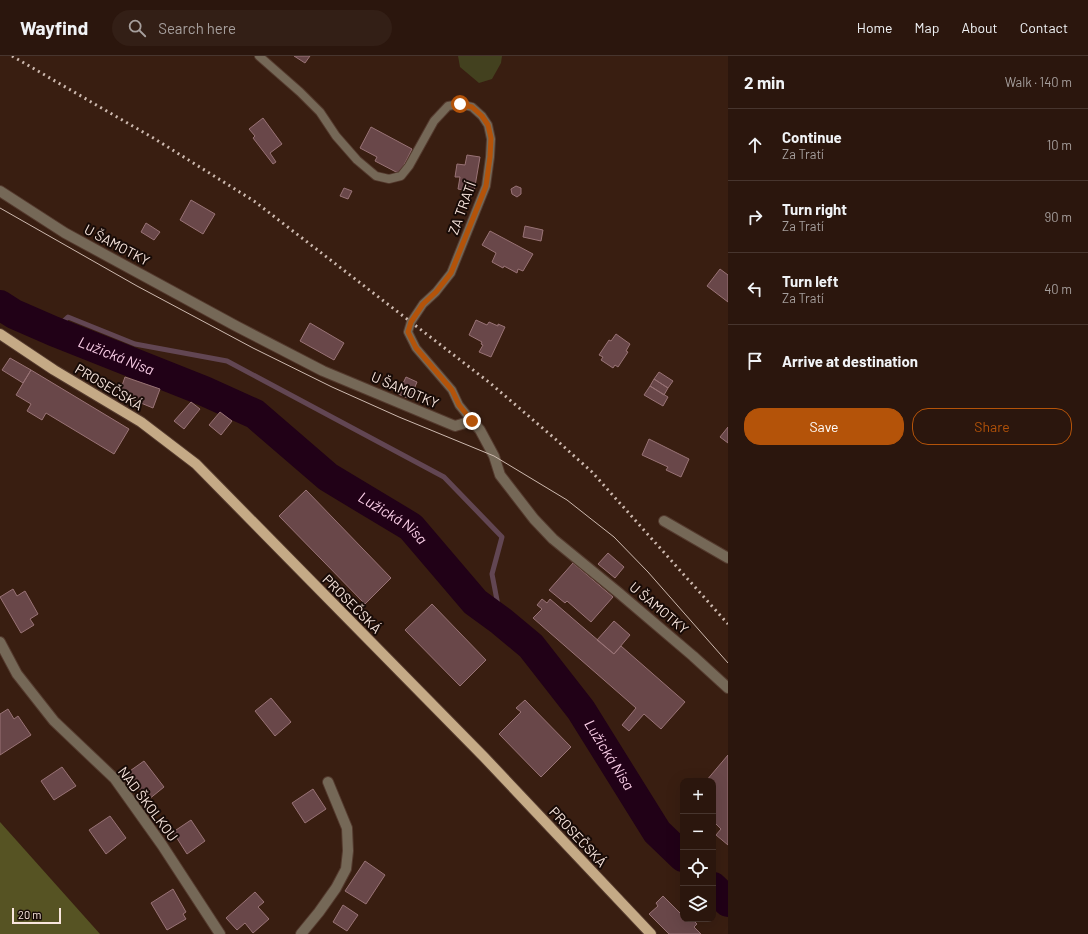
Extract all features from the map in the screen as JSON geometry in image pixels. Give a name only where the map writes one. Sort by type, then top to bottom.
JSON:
[{"type":"main road","name":"PROSEČSKÁ","points":[[0,334],[54,370],[141,422],[196,464],[484,757],[651,934]]},
{"type":"street","name":"U ŠAMOTKY","points":[[0,191],[65,233],[236,326],[323,371],[455,426],[472,421],[480,430],[494,456],[500,475],[534,519],[553,539],[693,656],[728,688]]},
{"type":"street","points":[[664,521],[728,558]]},
{"type":"street","name":"NAD ŠKOLKOU","points":[[0,642],[17,674],[54,721],[115,779],[162,845],[220,934]]},
{"type":"street","points":[[301,934],[324,906],[336,888],[346,868],[348,851],[347,828],[328,782]]},
{"type":"lane","name":"ZA TRATÍ","points":[[259,56],[300,92],[320,112],[341,142],[376,176],[389,179],[401,176],[409,166],[434,121],[448,106],[460,104],[472,107],[482,116],[488,125],[491,138],[486,186],[451,273],[436,292],[423,304],[411,322],[408,332],[416,348],[452,390],[459,405],[472,421]]},
{"type":"shaded area","points":[[458,56],[502,56],[501,63],[492,79],[479,83],[460,67]]},
{"type":"shaded area","points":[[0,822],[100,934],[0,934]]},
{"type":"building","points":[[294,56],[310,56],[305,63]]},
{"type":"building","points":[[263,118],[282,144],[270,153],[276,162],[273,164],[253,138],[255,136],[249,129]]},
{"type":"building","points":[[371,127],[412,149],[401,171],[398,173],[375,161],[377,157],[360,148]]},
{"type":"building","points":[[467,155],[480,157],[474,192],[458,189],[460,177],[455,177],[457,164],[465,165]]},
{"type":"building","points":[[516,186],[521,188],[521,194],[517,197],[512,194],[511,189]]},
{"type":"building","points":[[344,188],[352,191],[348,199],[340,196]]},
{"type":"building","points":[[191,200],[215,214],[203,234],[180,220]]},
{"type":"building","points":[[146,223],[160,232],[154,240],[141,232]]},
{"type":"building","points":[[525,226],[543,230],[541,241],[523,237]]},
{"type":"building","points":[[490,231],[533,254],[523,271],[518,269],[517,273],[492,262],[496,253],[482,245]]},
{"type":"building","points":[[720,269],[728,275],[728,302],[707,286]]},
{"type":"building","points":[[476,320],[487,325],[489,322],[505,327],[491,357],[479,352],[483,345],[481,344],[482,342],[469,335]]},
{"type":"building","points":[[310,323],[344,343],[334,360],[300,341]]},
{"type":"building","points":[[616,334],[630,344],[626,351],[628,352],[618,367],[615,365],[613,368],[601,360],[603,357],[599,355],[609,340],[611,341]]},
{"type":"building","points":[[10,358],[31,370],[23,383],[2,370]]},
{"type":"building","points":[[31,370],[129,429],[114,454],[46,413],[42,420],[27,411],[31,404],[16,395]]},
{"type":"building","points":[[659,372],[673,381],[668,388],[654,379]]},
{"type":"building","points":[[125,377],[160,389],[153,408],[119,394]]},
{"type":"building","points":[[406,377],[417,382],[410,399],[398,394]]},
{"type":"building","points":[[654,379],[668,388],[664,395],[650,386]]},
{"type":"building","points":[[650,386],[668,397],[663,406],[644,395]]},
{"type":"building","points":[[191,402],[200,409],[184,429],[174,421]]},
{"type":"building","points":[[220,412],[232,421],[221,435],[209,425]]},
{"type":"building","points":[[728,427],[728,443],[720,437]]},
{"type":"building","points":[[649,439],[689,459],[681,477],[666,470],[668,467],[642,455]]},
{"type":"building","points":[[306,490],[391,578],[365,604],[279,516]]},
{"type":"building","points":[[608,553],[624,567],[615,578],[598,564]]},
{"type":"building","points":[[573,563],[613,597],[591,622],[567,601],[565,603],[549,590]]},
{"type":"building","points":[[13,589],[17,596],[25,591],[38,614],[30,619],[34,625],[21,633],[0,597]]},
{"type":"building","points":[[542,599],[547,603],[550,599],[614,654],[621,646],[685,702],[661,729],[644,714],[629,731],[622,725],[636,708],[533,618],[542,609],[537,605]]},
{"type":"building","points":[[432,604],[486,660],[460,686],[405,630]]},
{"type":"building","points":[[614,621],[630,635],[614,654],[597,640]]},
{"type":"building","points":[[271,698],[291,722],[275,736],[255,711]]},
{"type":"building","points":[[525,700],[571,747],[541,777],[499,734],[521,712],[516,708]]},
{"type":"building","points":[[8,709],[14,719],[18,716],[31,735],[0,755],[0,714]]},
{"type":"building","points":[[728,755],[728,845],[716,835],[721,829],[716,824],[716,778],[709,778]]},
{"type":"building","points":[[144,761],[164,787],[148,800],[127,773]]},
{"type":"building","points":[[62,767],[76,786],[54,800],[41,781]]},
{"type":"building","points":[[313,789],[326,809],[305,823],[292,803]]},
{"type":"building","points":[[110,816],[126,838],[106,854],[89,830]]},
{"type":"building","points":[[191,820],[205,841],[187,854],[173,832]]},
{"type":"building","points":[[365,861],[385,875],[366,904],[345,891]]},
{"type":"building","points":[[173,889],[186,912],[183,914],[186,919],[167,930],[151,903]]},
{"type":"building","points":[[255,892],[264,902],[258,907],[269,919],[253,933],[245,923],[237,930],[226,918]]},
{"type":"building","points":[[663,896],[680,913],[680,922],[695,922],[697,924],[694,927],[701,934],[669,934],[649,914],[658,906],[656,903]]},
{"type":"building","points":[[343,905],[358,915],[347,931],[333,922]]},
{"type":"waterway","name":"Lužická Nisa","points":[[0,305],[14,314],[53,331],[204,391],[255,414],[328,477],[411,527],[475,602],[531,646],[581,710],[657,832],[680,854]]},
{"type":"waterway","points":[[53,331],[68,317],[135,344],[227,361],[444,477],[502,537],[492,574],[501,621]]},
{"type":"waterway","name":"Lužická Nisa","points":[[716,890],[728,902]]},
{"type":"tram line","points":[[0,208],[137,286],[253,348],[332,387],[399,417],[494,456],[567,500],[614,537],[648,572],[728,663]]},
{"type":"railway","points":[[12,56],[155,139],[254,201],[490,383],[592,472],[728,624]]},
{"type":"route","points":[[460,104],[472,107],[482,116],[488,125],[491,138],[486,186],[451,273],[436,292],[423,304],[411,322],[408,332],[416,348],[452,390],[459,405],[472,421]]}]
